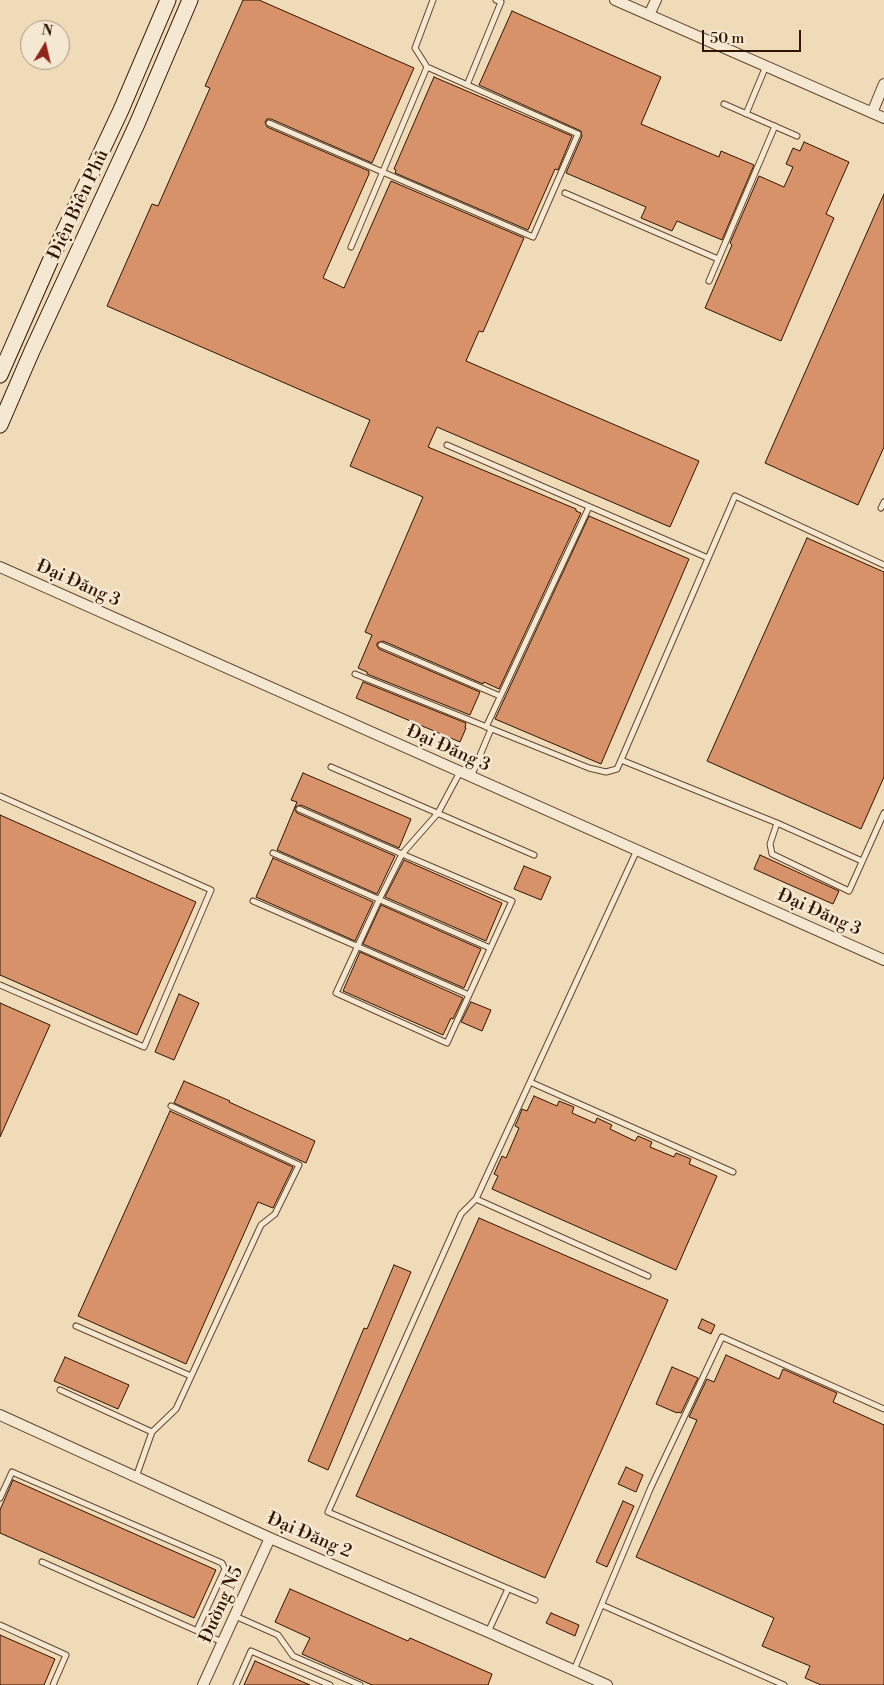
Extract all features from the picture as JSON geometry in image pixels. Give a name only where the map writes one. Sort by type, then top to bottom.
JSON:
[{"type":"main road","name":"Điện Biên Phủ","points":[[0,375],[51,259],[121,110],[168,0]]},
{"type":"main road","name":"Điện Biên Phủ","points":[[0,425],[32,351],[137,124],[190,0]]},
{"type":"street","points":[[614,0],[884,118]]},
{"type":"street","points":[[649,16],[656,0]]},
{"type":"street","points":[[872,113],[884,84]]},
{"type":"street","name":"Đại Đăng 3","points":[[0,567],[884,960]]},
{"type":"street","name":"Đại Đăng 2","points":[[0,1415],[270,1538],[606,1685]]},
{"type":"street","name":"Đường N5","points":[[203,1685],[270,1538]]},
{"type":"lane","points":[[269,123],[533,238],[578,134],[427,67],[415,48],[433,0]]},
{"type":"lane","points":[[468,85],[501,2],[496,0]]},
{"type":"lane","points":[[746,114],[766,66]]},
{"type":"lane","points":[[351,247],[427,67]]},
{"type":"lane","points":[[724,104],[797,136]]},
{"type":"lane","points":[[708,281],[775,126]]},
{"type":"lane","points":[[565,193],[718,259]]},
{"type":"lane","points":[[447,445],[708,558]]},
{"type":"lane","points":[[354,674],[589,768],[606,772],[618,769],[735,496],[884,565]]},
{"type":"lane","points":[[881,508],[884,502]]},
{"type":"lane","points":[[471,777],[500,696],[589,507]]},
{"type":"lane","points":[[381,645],[500,696]]},
{"type":"lane","points":[[621,760],[777,823],[862,861]]},
{"type":"lane","points":[[330,767],[534,854]]},
{"type":"lane","points":[[298,809],[402,854],[512,902],[448,1043],[336,993],[402,854],[438,814],[460,772]]},
{"type":"lane","points":[[0,796],[211,890],[144,1047],[0,985]]},
{"type":"lane","points":[[777,823],[770,844],[772,854],[849,890],[884,812]]},
{"type":"lane","points":[[536,1600],[328,1512],[461,1214],[476,1198],[636,850]]},
{"type":"lane","points":[[273,853],[490,948]]},
{"type":"lane","points":[[253,901],[469,996]]},
{"type":"lane","points":[[530,1082],[733,1172]]},
{"type":"lane","points":[[136,1477],[152,1432],[176,1408],[261,1225],[275,1214],[299,1165],[171,1106]]},
{"type":"lane","points":[[476,1198],[648,1276]]},
{"type":"lane","points":[[76,1326],[191,1376]]},
{"type":"lane","points":[[574,1670],[651,1487],[722,1337],[884,1409]]},
{"type":"lane","points":[[60,1390],[152,1432]]},
{"type":"lane","points":[[0,1498],[12,1472],[222,1564],[225,1568],[197,1630]]},
{"type":"lane","points":[[42,1562],[223,1642]]},
{"type":"lane","points":[[488,1632],[508,1589]]},
{"type":"lane","points":[[602,1605],[784,1685]]},
{"type":"lane","points":[[234,1616],[278,1635],[293,1656],[360,1685]]},
{"type":"lane","points":[[0,1625],[66,1655],[53,1685]]},
{"type":"lane","points":[[236,1685],[251,1651],[330,1685]]},
{"type":"building","points":[[243,0],[259,0],[414,68],[372,163],[271,119],[267,119],[265,122],[267,127],[369,171],[323,278],[344,288],[391,181],[524,238],[483,332],[479,331],[466,361],[699,461],[670,527],[437,427],[428,447],[576,509],[576,511],[581,513],[499,689],[383,641],[377,643],[379,649],[480,692],[470,715],[367,674],[367,672],[358,668],[372,635],[365,632],[423,497],[350,466],[370,420],[107,306],[152,204],[158,206],[210,88],[205,86]]},
{"type":"building","points":[[512,11],[661,77],[641,124],[719,157],[721,151],[754,165],[722,240],[677,221],[672,231],[641,218],[646,207],[566,173],[582,136],[581,131],[479,85]]},
{"type":"building","points":[[434,77],[572,136],[558,170],[555,169],[528,230],[395,173],[396,170],[394,169]]},
{"type":"building","points":[[804,142],[849,162],[826,214],[834,218],[781,341],[705,308],[759,176],[784,187],[793,167],[786,164],[793,148],[800,151]]},
{"type":"building","points":[[884,194],[884,447],[858,505],[765,463]]},
{"type":"building","points":[[589,516],[689,559],[601,764],[495,719]]},
{"type":"building","points":[[807,538],[884,572],[884,777],[861,829],[707,761]]},
{"type":"building","points":[[363,682],[466,723],[466,728],[460,742],[356,698]]},
{"type":"building","points":[[303,773],[411,819],[399,848],[301,805],[295,807],[297,813],[395,856],[377,894],[277,850],[297,802],[291,800]]},
{"type":"building","points":[[0,815],[196,902],[137,1035],[0,975]]},
{"type":"building","points":[[760,855],[839,891],[833,904],[754,869]]},
{"type":"building","points":[[273,858],[373,902],[355,941],[256,897]]},
{"type":"building","points":[[404,860],[502,903],[486,941],[385,897]]},
{"type":"building","points":[[524,866],[551,877],[541,900],[514,889]]},
{"type":"building","points":[[381,905],[481,949],[464,988],[363,944]]},
{"type":"building","points":[[360,952],[463,998],[443,1035],[343,991]]},
{"type":"building","points":[[179,994],[199,1003],[174,1060],[155,1052]]},
{"type":"building","points":[[471,1002],[491,1010],[482,1031],[461,1022]]},
{"type":"building","points":[[0,1003],[50,1025],[0,1137]]},
{"type":"building","points":[[184,1081],[315,1141],[306,1163],[174,1103]]},
{"type":"building","points":[[534,1096],[557,1106],[559,1101],[574,1107],[572,1113],[595,1123],[597,1118],[612,1125],[610,1129],[635,1141],[638,1136],[652,1142],[650,1147],[674,1157],[676,1153],[691,1159],[689,1164],[717,1176],[676,1270],[492,1189],[498,1176],[494,1174],[502,1156],[506,1158],[519,1128],[515,1126],[522,1109],[527,1111]]},
{"type":"building","points":[[170,1111],[293,1167],[273,1208],[258,1202],[186,1364],[78,1316]]},
{"type":"building","points":[[479,1218],[668,1300],[545,1578],[356,1496]]},
{"type":"building","points":[[394,1265],[411,1272],[328,1470],[308,1461],[364,1328],[367,1329]]},
{"type":"building","points":[[702,1319],[715,1325],[711,1334],[698,1328]]},
{"type":"building","points":[[726,1355],[779,1379],[783,1369],[837,1393],[833,1402],[884,1425],[884,1685],[821,1685],[805,1678],[810,1666],[762,1646],[774,1618],[636,1557],[697,1420],[689,1417],[707,1379],[714,1382]]},
{"type":"building","points":[[65,1357],[129,1385],[118,1409],[54,1381]]},
{"type":"building","points":[[672,1367],[698,1378],[681,1413],[656,1404]]},
{"type":"building","points":[[626,1467],[643,1475],[636,1492],[618,1484]]},
{"type":"building","points":[[13,1480],[216,1570],[194,1618],[0,1533],[0,1510]]},
{"type":"building","points":[[623,1501],[634,1506],[607,1567],[596,1562]]},
{"type":"building","points":[[290,1589],[408,1641],[410,1638],[492,1674],[488,1685],[372,1685],[302,1654],[310,1638],[275,1622]]},
{"type":"building","points":[[551,1613],[579,1625],[575,1636],[546,1623]]},
{"type":"building","points":[[0,1635],[55,1659],[44,1685],[0,1685]]},
{"type":"building","points":[[255,1661],[287,1675],[310,1685],[244,1685]]}]
